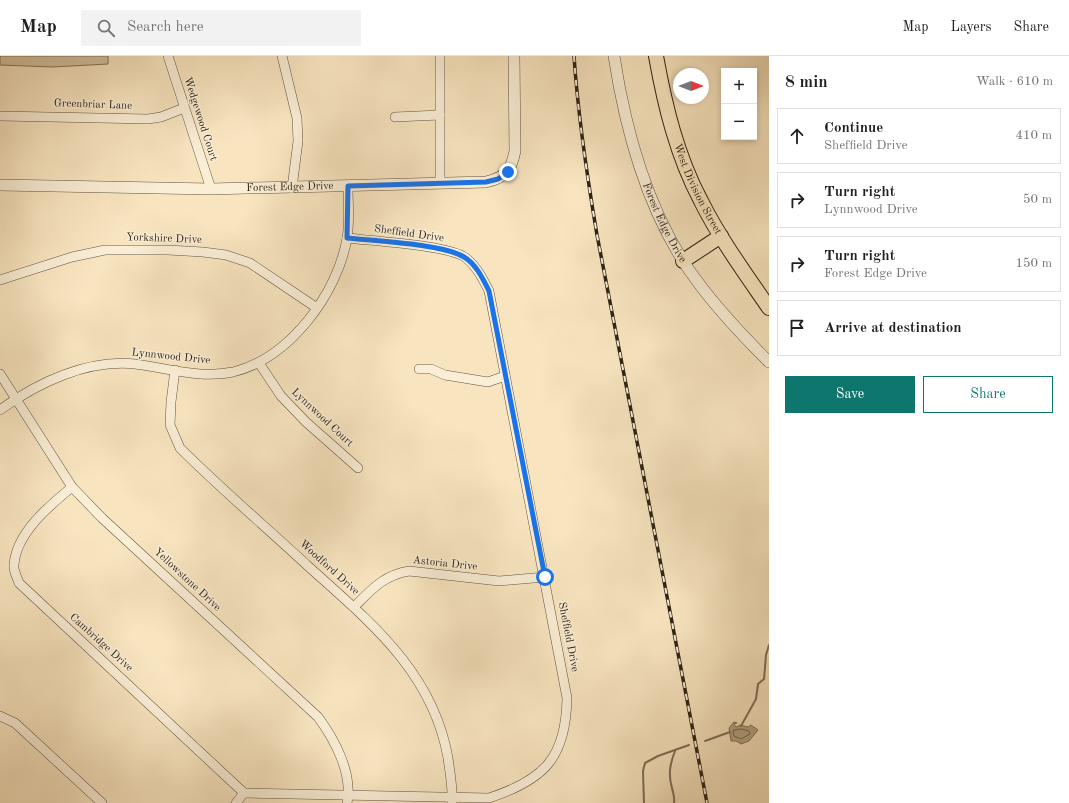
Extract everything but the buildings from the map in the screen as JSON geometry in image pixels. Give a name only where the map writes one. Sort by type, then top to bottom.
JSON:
[{"type":"main road","name":"West Division Street","points":[[656,56],[665,103],[682,158],[701,201],[733,257],[769,308]]},
{"type":"main road","points":[[684,261],[721,236]]},
{"type":"street","name":"Wedgewood Court","points":[[168,56],[211,188]]},
{"type":"street","points":[[282,56],[297,118],[298,141],[292,188]]},
{"type":"street","points":[[440,56],[440,183]]},
{"type":"street","name":"Forest Edge Drive","points":[[0,185],[292,188],[486,182],[498,179],[508,172],[515,151],[514,56]]},
{"type":"street","name":"Forest Edge Drive","points":[[614,56],[629,127],[645,181],[660,219],[699,284],[737,330],[769,362]]},
{"type":"street","name":"Greenbriar Lane","points":[[0,116],[148,119],[161,117],[184,108]]},
{"type":"street","points":[[395,117],[440,116]]},
{"type":"street","name":"Lynnwood Drive","points":[[0,410],[41,385],[73,372],[107,365],[133,364],[209,374],[233,372],[259,363],[306,324],[335,277],[347,238],[348,186]]},
{"type":"street","name":"Sheffield Drive","points":[[244,793],[348,799],[452,800],[489,798],[515,789],[534,778],[544,769],[563,737],[567,719],[567,698],[545,577],[489,291],[481,275],[465,257],[438,249],[347,238]]},
{"type":"street","name":"Yorkshire Drive","points":[[0,280],[72,257],[105,250],[168,250],[203,252],[226,255],[250,263],[317,308]]},
{"type":"street","name":"Lynnwood Court","points":[[259,363],[281,396],[306,422],[358,468]]},
{"type":"street","points":[[419,369],[432,369],[445,375],[488,382],[505,376]]},
{"type":"street","name":"Woodford Drive","points":[[175,370],[170,425],[180,448],[354,607],[390,642],[408,665],[432,705],[445,743],[452,800]]},
{"type":"street","name":"Yellowstone Drive","points":[[0,374],[15,400],[72,487],[102,518],[318,717],[329,732],[340,753],[347,779],[348,799]]},
{"type":"street","name":"Cambridge Drive","points":[[72,487],[39,515],[20,544],[14,566],[19,583],[244,793]]},
{"type":"street","name":"Astoria Drive","points":[[354,607],[388,577],[409,571],[499,581],[545,577]]},
{"type":"street","points":[[0,716],[15,723],[102,803]]},
{"type":"street","points":[[236,803],[244,793]]},
{"type":"shaded area","points":[[0,56],[108,56],[108,64],[53,67],[0,65]]},
{"type":"water","points":[[734,722],[737,723],[734,724],[736,727],[740,725],[748,727],[751,725],[758,730],[749,741],[741,744],[736,741],[731,741],[729,728]]},
{"type":"waterway","points":[[741,726],[756,699],[758,684],[764,679],[766,655],[769,645]]},
{"type":"waterway","points":[[705,741],[730,732]]},
{"type":"waterway","points":[[644,803],[643,771],[645,763],[658,756],[689,745]]},
{"type":"waterway","points":[[674,803],[670,774],[675,751]]},
{"type":"railway","points":[[574,56],[583,146],[597,235],[707,803]]},
{"type":"route","points":[[508,172],[498,179],[486,182],[348,186],[349,216],[347,238],[438,249],[454,253],[465,257],[481,275],[489,291],[545,577]]}]
